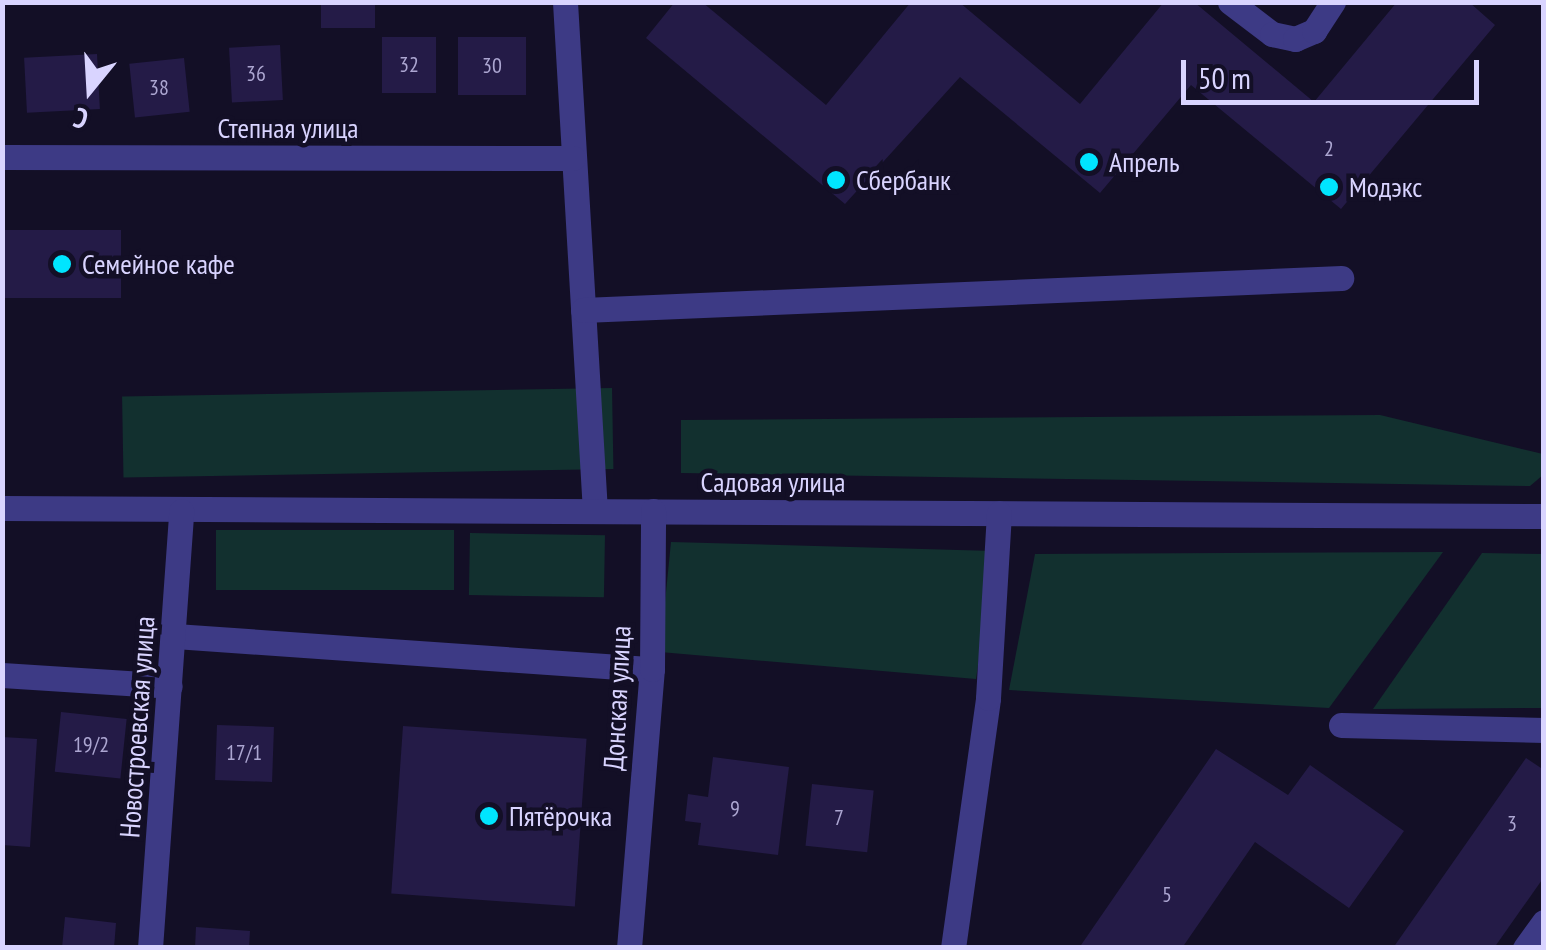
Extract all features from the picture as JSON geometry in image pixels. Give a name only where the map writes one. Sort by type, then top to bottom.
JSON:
[{"type":"street","points":[[565,2],[595,511]]},
{"type":"street","points":[[1230,2],[1272,34],[1295,39],[1314,31],[1333,2]]},
{"type":"street","name":"Степная улица","points":[[2,157],[574,158]]},
{"type":"street","points":[[582,310],[1341,278]]},
{"type":"street","name":"Садовая улица","points":[[2,508],[1544,516]]},
{"type":"street","name":"Новостроевская улица","points":[[150,948],[181,511]]},
{"type":"street","name":"Донская улица","points":[[629,948],[652,668],[653,511]]},
{"type":"street","points":[[953,948],[988,698],[1000,513]]},
{"type":"street","points":[[175,636],[652,668]]},
{"type":"street","points":[[2,675],[170,686]]},
{"type":"street","points":[[1341,725],[1544,730]]},
{"type":"street","points":[[1525,948],[1544,922]]},
{"type":"green space","points":[[612,388],[613,469],[123,478],[122,397]]},
{"type":"green space","points":[[1380,415],[1543,454],[1543,475],[1530,486],[681,473],[681,420]]},
{"type":"green space","points":[[216,530],[454,530],[454,590],[216,590]]},
{"type":"green space","points":[[470,533],[605,535],[604,597],[469,595]]},
{"type":"green space","points":[[671,542],[994,551],[976,679],[660,652]]},
{"type":"green space","points":[[1443,552],[1329,708],[1009,690],[1035,554]]},
{"type":"green space","points":[[1482,553],[1543,554],[1543,708],[1373,709]]},
{"type":"building","points":[[321,2],[375,2],[375,28],[321,28]]},
{"type":"building","points":[[675,2],[702,2],[826,105],[911,2],[959,2],[1080,104],[1164,2],[1194,2],[1314,102],[1397,2],[1469,2],[1495,25],[1341,209],[1191,85],[1100,193],[960,77],[845,204],[646,38]]},
{"type":"building","points":[[382,37],[436,37],[436,93],[382,93]]},
{"type":"building","points":[[458,37],[526,37],[526,95],[458,95]]},
{"type":"building","points":[[280,45],[283,100],[232,103],[229,48]]},
{"type":"building","points":[[97,54],[100,109],[27,113],[24,58]]},
{"type":"building","points":[[184,58],[190,112],[135,117],[129,64]]},
{"type":"building","name":"Семейное кафе","points":[[2,230],[121,230],[121,298],[2,298]]},
{"type":"building","points":[[61,712],[127,719],[120,779],[55,772]]},
{"type":"building","points":[[217,725],[274,727],[272,782],[215,780]]},
{"type":"building","name":"Пятёрочка","points":[[403,726],[587,739],[575,906],[391,894]]},
{"type":"building","points":[[2,737],[37,739],[30,847],[2,845]]},
{"type":"building","points":[[1216,749],[1288,795],[1310,765],[1404,831],[1349,908],[1255,842],[1182,948],[1079,948]]},
{"type":"building","points":[[713,757],[789,767],[778,855],[698,845],[701,823],[685,821],[688,794],[708,797]]},
{"type":"building","points":[[1526,758],[1544,770],[1544,877],[1494,948],[1393,948]]},
{"type":"building","points":[[812,784],[874,790],[867,852],[806,846]]},
{"type":"building","points":[[65,917],[116,923],[114,948],[62,948]]},
{"type":"building","points":[[196,927],[250,931],[249,948],[195,948]]},
{"type":"place","name":"Апрель","points":[[1089,162]]},
{"type":"place","name":"Сбербанк","points":[[836,180]]},
{"type":"place","name":"Модэкс","points":[[1329,187]]},
{"type":"place","name":"Семейное кафе","points":[[62,264]]},
{"type":"place","name":"Пятёрочка","points":[[489,816]]}]
